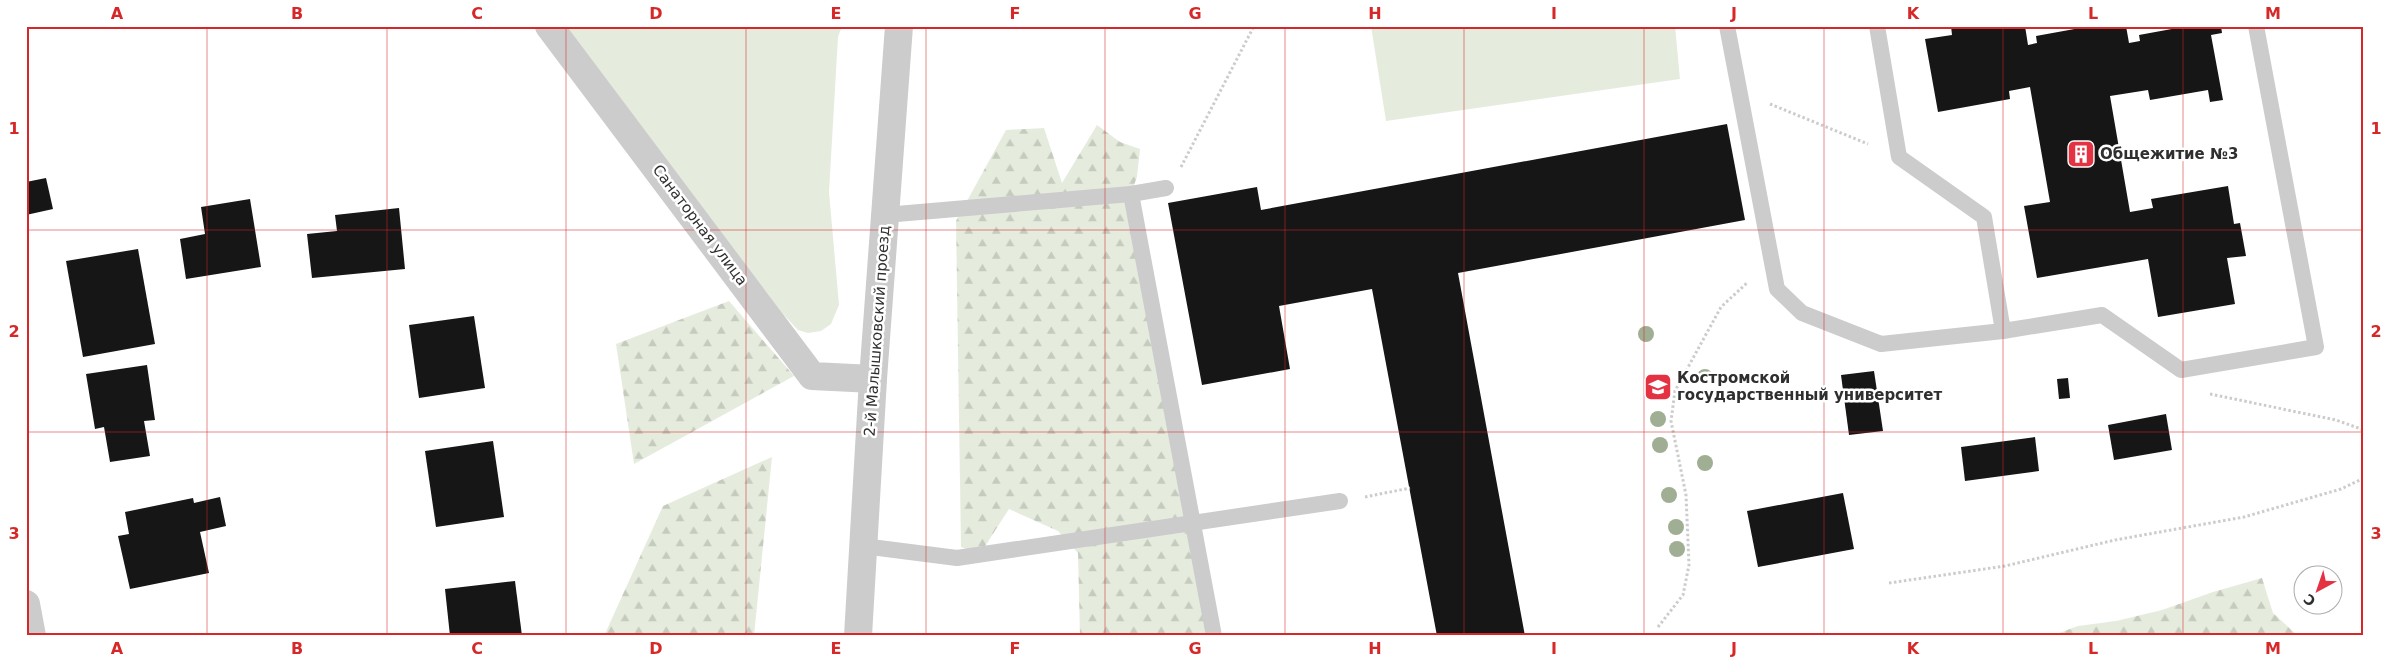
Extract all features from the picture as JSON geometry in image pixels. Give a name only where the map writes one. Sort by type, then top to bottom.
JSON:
[{"type":"street","name":"Санаторная улица","points":[[549,26],[812,376],[873,380]]},
{"type":"street","name":"2-й Малышковский проезд","points":[[858,636],[873,380],[899,26]]},
{"type":"street","points":[[26,604],[32,636]]},
{"type":"lane","points":[[1727,26],[1777,289],[1802,312],[1881,344],[2004,331],[2102,315],[2181,370],[2316,348],[2256,26]]},
{"type":"lane","points":[[1877,26],[1899,157],[1984,217],[2004,331]]},
{"type":"lane","points":[[885,215],[1131,194],[1166,188]]},
{"type":"lane","points":[[1131,194],[1214,636]]},
{"type":"lane","points":[[863,546],[957,558],[1340,501]]},
{"type":"path","points":[[1166,188],[1182,165],[1254,26]]},
{"type":"path","points":[[1739,92],[1899,157]]},
{"type":"path","points":[[1658,627],[1684,595],[1689,565],[1686,495],[1671,421],[1675,391],[1721,307],[1772,262]]},
{"type":"path","points":[[2181,370],[2193,390],[2336,420],[2364,430]]},
{"type":"path","points":[[1889,583],[2005,566],[2115,540],[2244,517],[2340,488],[2364,478]]},
{"type":"path","points":[[1340,501],[1410,488]]},
{"type":"green space","points":[[565,26],[842,26],[838,37],[829,192],[839,305],[831,324],[821,331],[808,333],[798,330],[782,313]]},
{"type":"green space","points":[[1371,26],[1675,26],[1680,79],[1386,121]]},
{"type":"green space","points":[[1097,125],[1120,142],[1140,149],[1137,177],[1128,201],[1207,636],[1080,636],[1078,553],[1058,531],[1009,509],[980,554],[961,547],[956,221],[1006,130],[1044,128],[1062,183]]},
{"type":"green space","points":[[729,301],[794,376],[634,464],[616,344]]},
{"type":"green space","points":[[772,457],[754,636],[604,636],[663,506]]},
{"type":"green space","points":[[2262,578],[2273,613],[2298,636],[2051,636],[2078,626],[2116,621],[2162,610],[2213,592]]},
{"type":"building","name":"Общежитие №3","points":[[1951,26],[2025,26],[2028,45],[2037,43],[2036,36],[2091,26],[2126,26],[2129,43],[2140,41],[2139,35],[2188,26],[2221,26],[2222,33],[2211,35],[2223,100],[2210,102],[2208,90],[2150,100],[2148,90],[2110,96],[2130,212],[2153,208],[2151,199],[2228,186],[2234,224],[2240,223],[2246,256],[2227,258],[2235,304],[2158,317],[2148,259],[2037,278],[2024,206],[2050,202],[2030,87],[2009,91],[2010,99],[1938,112],[1925,39],[1952,35]]},
{"type":"building","points":[[1727,124],[1745,220],[1458,273],[1525,636],[1437,636],[1372,289],[1279,306],[1290,369],[1202,385],[1168,203],[1257,187],[1261,210]]},
{"type":"building","points":[[46,178],[53,209],[26,215],[26,182]]},
{"type":"building","points":[[250,199],[261,267],[186,279],[180,239],[205,234],[201,207]]},
{"type":"building","points":[[399,208],[405,269],[312,278],[307,234],[337,231],[335,215]]},
{"type":"building","points":[[138,249],[155,344],[83,357],[66,261]]},
{"type":"building","points":[[474,316],[485,388],[419,398],[409,325]]},
{"type":"building","points":[[147,365],[155,420],[144,421],[150,456],[110,462],[104,427],[95,429],[86,374]]},
{"type":"building","points":[[1874,371],[1883,431],[1849,435],[1841,375]]},
{"type":"building","points":[[2068,378],[2070,398],[2059,399],[2057,379]]},
{"type":"building","points":[[2166,414],[2172,450],[2114,460],[2108,425]]},
{"type":"building","points":[[2035,437],[2039,471],[1965,481],[1961,447]]},
{"type":"building","points":[[493,441],[504,517],[436,527],[425,451]]},
{"type":"building","points":[[1843,493],[1854,549],[1758,567],[1747,511]]},
{"type":"building","points":[[220,497],[226,526],[200,532],[209,573],[130,589],[118,536],[129,534],[125,512],[193,498],[194,503]]},
{"type":"building","points":[[515,581],[522,636],[450,636],[445,589]]},
{"type":"place","name":"Общежитие №3","points":[[2081,154]]},
{"type":"place","name":"Костромской государственный университет","points":[[1658,387]]}]
